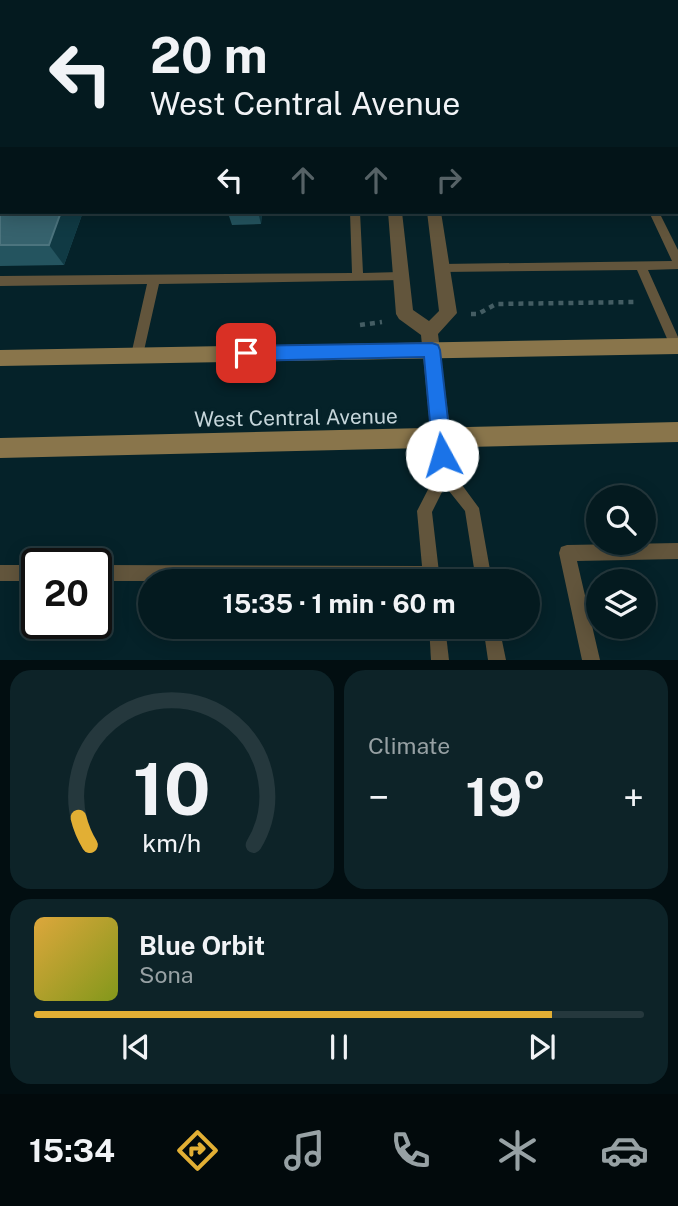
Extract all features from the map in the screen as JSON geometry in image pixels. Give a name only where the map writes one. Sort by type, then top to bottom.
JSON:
[{"type":"main road","points":[[0,358],[137,355],[431,341],[677,346]]},
{"type":"main road","name":"West Central Avenue","points":[[0,448],[678,432]]},
{"type":"street","points":[[395,214],[405,314],[431,341],[441,437]]},
{"type":"street","points":[[431,341],[448,313],[434,214]]},
{"type":"lane","points":[[355,214],[358,277]]},
{"type":"lane","points":[[442,268],[678,263],[655,214]]},
{"type":"lane","points":[[640,265],[677,346]]},
{"type":"lane","points":[[0,281],[400,277]]},
{"type":"lane","points":[[137,355],[154,280]]},
{"type":"lane","points":[[430,569],[424,511],[444,473],[441,437]]},
{"type":"lane","points":[[444,473],[472,508],[482,569]]},
{"type":"lane","points":[[592,660],[567,553],[678,551]]},
{"type":"lane","points":[[0,573],[21,573]]},
{"type":"lane","points":[[112,573],[138,574]]},
{"type":"lane","points":[[438,639],[440,660]]},
{"type":"lane","points":[[493,639],[497,660]]},
{"type":"path","points":[[446,316],[478,314],[496,304],[656,302]]},
{"type":"path","points":[[359,325],[410,318]]},
{"type":"building","points":[[0,214],[60,214],[49,245],[0,245]]},
{"type":"route","points":[[246,353],[432,350],[442,455]]}]
